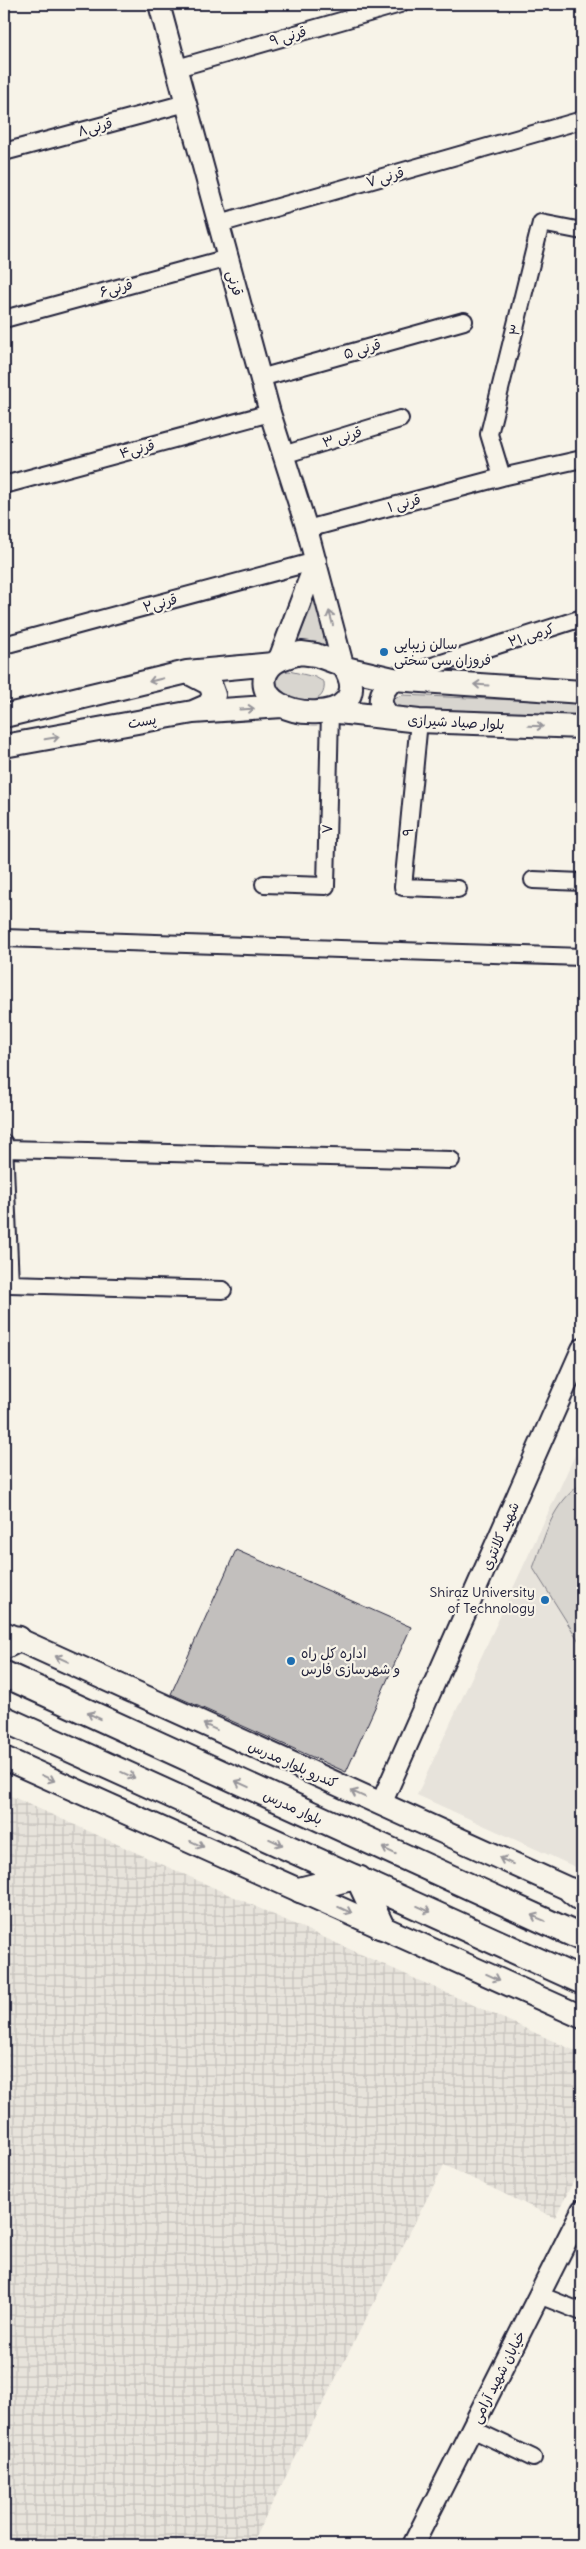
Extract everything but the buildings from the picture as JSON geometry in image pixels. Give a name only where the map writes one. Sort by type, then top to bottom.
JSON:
[{"type":"main road","points":[[4,716],[187,672],[276,661],[301,653],[316,655],[344,667],[393,679],[582,692]]},
{"type":"main road","points":[[276,661],[267,670],[264,683],[269,697],[282,706],[296,710],[330,711],[344,704],[352,692],[350,677],[344,667]]},
{"type":"main road","points":[[187,672],[210,684],[214,695],[209,705],[193,712]]},
{"type":"main road","points":[[390,718],[382,710],[380,699],[384,688],[393,679]]},
{"type":"main road","name":"پست","points":[[4,746],[193,712],[282,706]]},
{"type":"main road","name":"بلوار صیاد شیرازی","points":[[330,711],[418,721],[582,728]]},
{"type":"main road","name":"کندرو بلوار مدرس","points":[[9,1639],[381,1804],[579,1895]]},
{"type":"main road","name":"بلوار مدرس","points":[[4,1674],[582,1938]]},
{"type":"main road","points":[[4,1719],[582,1981]]},
{"type":"main road","points":[[4,1758],[582,2017]]},
{"type":"main road","points":[[301,1890],[356,1878]]},
{"type":"main road","points":[[356,1878],[381,1926]]},
{"type":"street","name":"قرنی","points":[[159,4],[260,378],[307,529],[344,667]]},
{"type":"street","name":"قرنی ۹","points":[[177,68],[400,4]]},
{"type":"street","name":"قرنی۸","points":[[4,152],[186,103]]},
{"type":"street","name":"قرنی ۷","points":[[219,224],[582,120]]},
{"type":"street","name":"۳","points":[[502,477],[489,434],[542,223],[582,231]]},
{"type":"street","name":"قرنی۶","points":[[4,319],[228,258]]},
{"type":"street","name":"قرنی ۵","points":[[260,378],[464,321]]},
{"type":"street","name":"قرنی۴","points":[[4,485],[270,413]]},
{"type":"street","name":"قرنی ۳","points":[[283,455],[400,419]]},
{"type":"street","name":"قرنی ۱","points":[[307,529],[502,477],[582,459]]},
{"type":"street","name":"قرنی۲","points":[[4,645],[316,561]]},
{"type":"street","points":[[276,661],[316,561]]},
{"type":"street","name":"کرمی ۲۱","points":[[393,679],[582,618]]},
{"type":"street","name":"۷","points":[[264,884],[326,886],[330,711]]},
{"type":"street","name":"۹","points":[[418,721],[402,887],[458,889]]},
{"type":"street","points":[[533,880],[582,882]]},
{"type":"street","points":[[4,938],[582,957]]},
{"type":"street","points":[[224,1290],[10,1284],[5,1146],[451,1160]]},
{"type":"street","name":"شهید کلانتری","points":[[381,1804],[582,1349]]},
{"type":"street","name":"خیابان شهید آرامی","points":[[413,2545],[582,2210]]},
{"type":"street","points":[[539,2295],[582,2312]]},
{"type":"street","points":[[472,2429],[533,2458]]},
{"type":"shaded area","points":[[318,579],[327,649],[296,643],[311,609]]},
{"type":"shaded area","points":[[289,671],[315,677],[324,682],[322,695],[312,701],[286,702],[271,679],[282,672]]},
{"type":"shaded area","points":[[403,695],[582,703],[582,716],[386,709],[386,700]]},
{"type":"shaded area","name":"Shiraz University of Technology","points":[[582,1440],[582,1870],[417,1795]]},
{"type":"shaded area","points":[[582,1483],[582,1646],[533,1568],[556,1511],[571,1492]]},
{"type":"shaded area","points":[[4,1793],[582,2054],[582,2164],[555,2218],[444,2165],[251,2545],[4,2545]]},
{"type":"place","name":"سالن زیبایی فروزان سی سختی","points":[[384,652]]},
{"type":"place","name":"Shiraz University of Technology","points":[[545,1600]]},
{"type":"place","name":"اداره کل راه و شهرسازی فارس","points":[[291,1661]]}]
